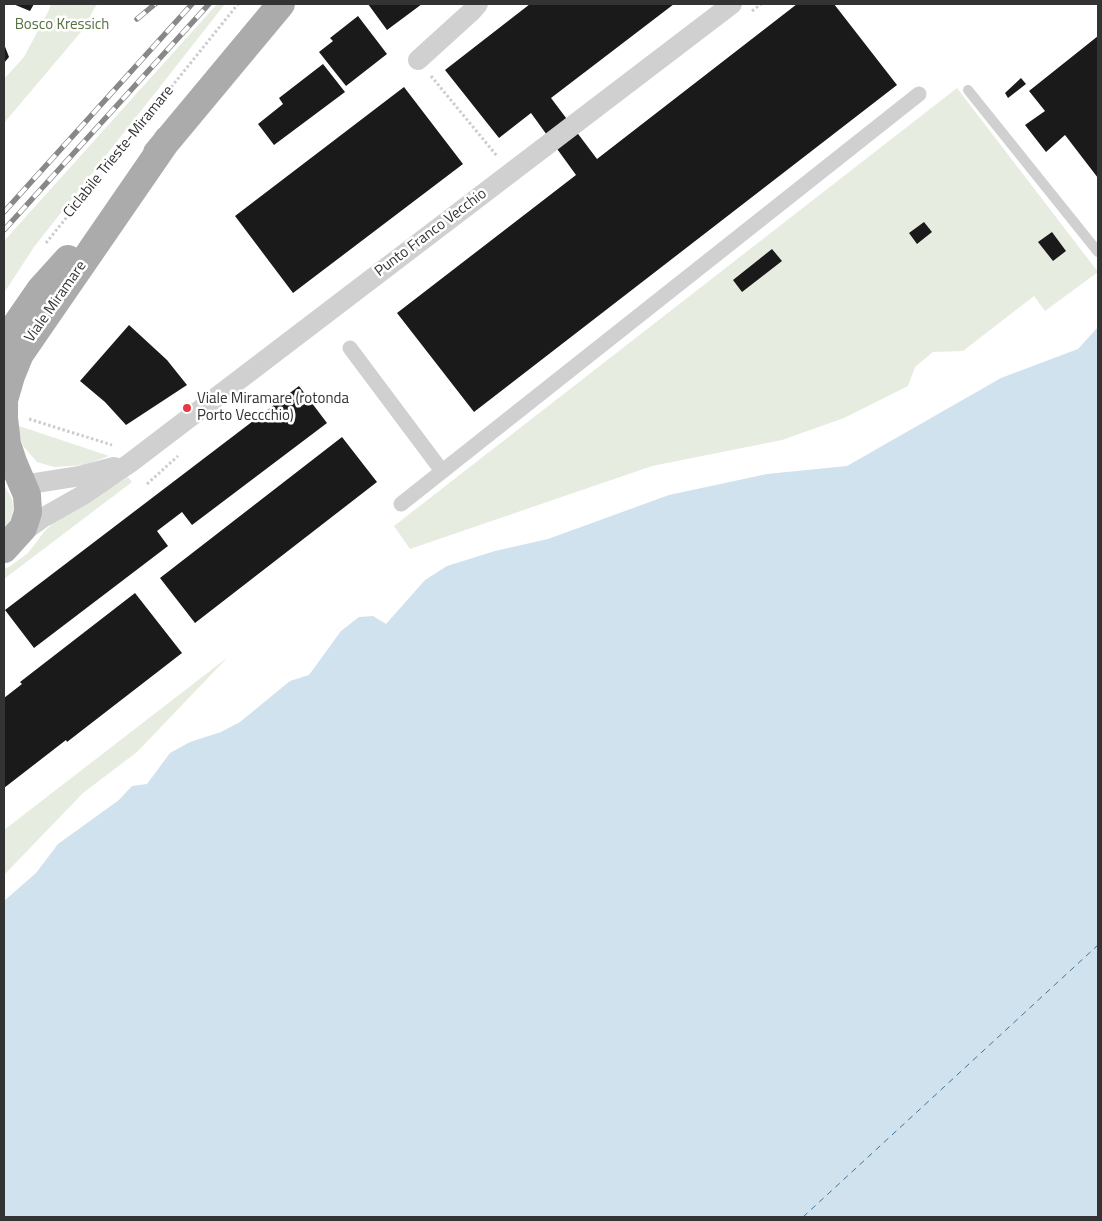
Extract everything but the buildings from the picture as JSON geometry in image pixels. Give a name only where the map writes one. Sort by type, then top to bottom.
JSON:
[{"type":"main road","name":"Viale Miramare","points":[[4,371],[49,296],[168,139],[281,4]]},
{"type":"main road","name":"Viale Miramare","points":[[7,546],[23,528],[28,512],[27,495],[7,444],[4,400],[11,376],[20,354],[168,139]]},
{"type":"main road","points":[[4,342],[40,290],[168,139]]},
{"type":"main road","points":[[4,463],[23,484]]},
{"type":"street","points":[[418,60],[478,4]]},
{"type":"street","name":"Punto Franco Vecchio","points":[[7,546],[44,517],[83,494],[125,455],[732,4]]},
{"type":"street","points":[[401,504],[919,94]]},
{"type":"street","points":[[350,348],[442,472]]},
{"type":"street","name":"Punto Franco Vecchio","points":[[23,484],[80,476],[125,455]]},
{"type":"lane","points":[[968,90],[1098,252]]},
{"type":"path","name":"Ciclabile Trieste-Miramare","points":[[41,249],[238,4]]},
{"type":"path","points":[[418,60],[498,158]]},
{"type":"path","points":[[26,418],[125,455]]},
{"type":"green space","name":"Bosco Kressich","points":[[51,4],[97,4],[81,32],[4,123],[4,79],[24,57]]},
{"type":"green space","points":[[217,4],[225,4],[34,247],[4,293],[4,241]]},
{"type":"green space","points":[[957,88],[1098,272],[1045,311],[1034,296],[963,351],[933,352],[915,367],[908,386],[844,418],[782,440],[652,466],[410,549],[394,526]]},
{"type":"green space","points":[[16,425],[109,456],[85,465],[54,467],[37,462],[23,446]]},
{"type":"green space","points":[[128,477],[132,482],[4,579],[4,569],[28,553],[44,532],[61,515]]},
{"type":"green space","points":[[4,485],[12,499],[13,510],[10,521],[4,530]]},
{"type":"green space","points":[[228,657],[137,752],[83,793],[4,875],[4,830]]},
{"type":"water","points":[[1098,327],[1098,1217],[4,1217],[4,901],[36,873],[58,844],[119,800],[132,786],[147,784],[170,753],[190,742],[221,732],[240,722],[290,681],[309,675],[341,631],[359,617],[373,616],[386,624],[425,580],[447,566],[495,551],[548,539],[669,495],[767,474],[847,466],[1001,378],[1078,349]]},
{"type":"ferry route","points":[[803,1217],[1098,945]]},
{"type":"railway","points":[[137,19],[155,4]]},
{"type":"railway","points":[[4,212],[192,4]]},
{"type":"railway","points":[[4,230],[209,4]]},
{"type":"place","name":"Viale Miramare (rotonda Porto Veccchio)","points":[[187,408]]}]
